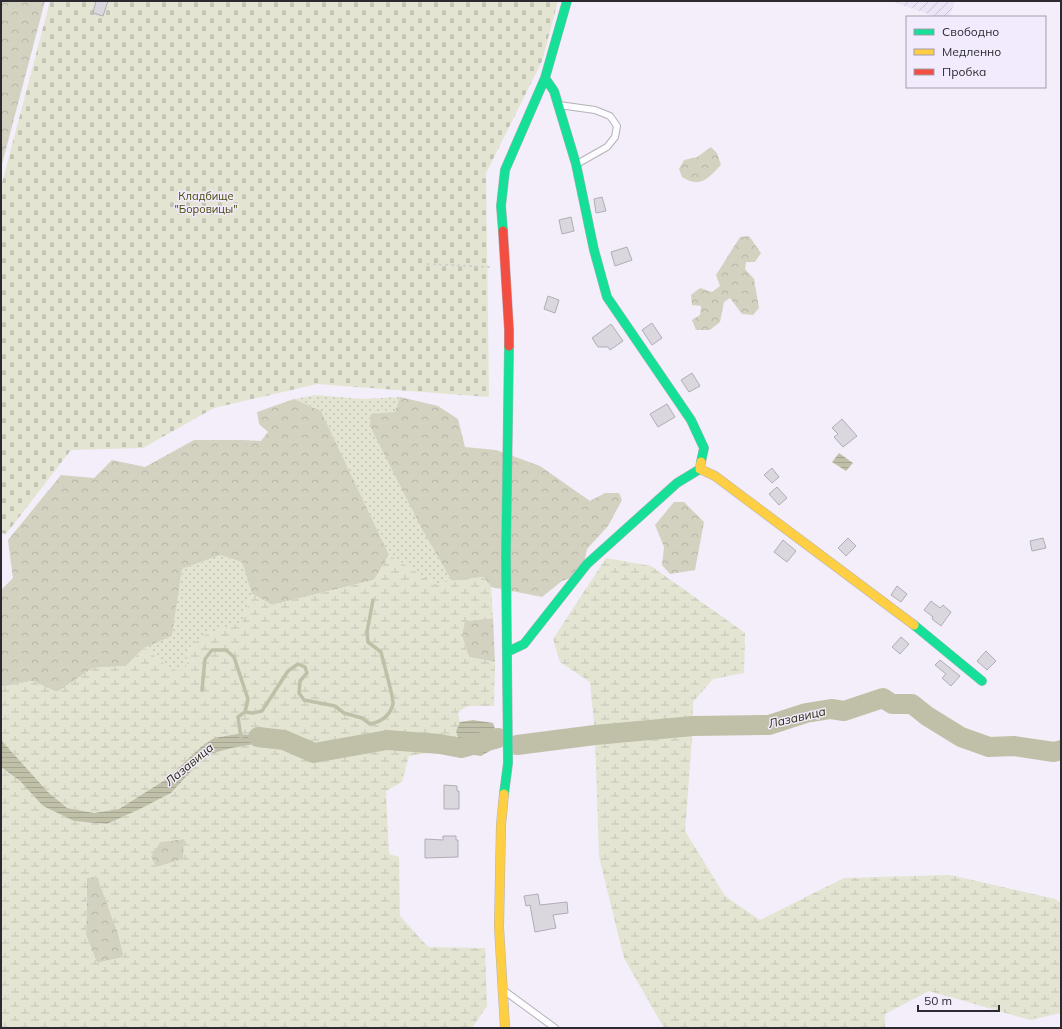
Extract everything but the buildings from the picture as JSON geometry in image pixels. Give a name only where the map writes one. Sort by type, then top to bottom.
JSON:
[{"type":"street","points":[[504,1028],[499,927],[500,825],[508,763],[506,555],[509,330],[501,206],[505,170],[545,78],[568,1]]},
{"type":"street","points":[[507,652],[524,644],[587,564],[678,483],[700,469],[704,448],[691,420],[606,297],[594,250],[576,164],[554,92],[545,78]]},
{"type":"street","points":[[700,469],[715,476],[900,614],[982,681]]},
{"type":"lane","points":[[558,104],[595,110],[610,116],[617,126],[615,137],[607,147],[576,164]]},
{"type":"lane","points":[[503,990],[555,1028]]},
{"type":"path","points":[[428,264],[505,267]]},
{"type":"shaded area","points":[[891,1],[955,1],[949,16],[933,16]]},
{"type":"green space","points":[[1,1],[45,1],[1,168]]},
{"type":"green space","name":"Кладбище \"Боровицы\"","points":[[50,1],[558,1],[542,61],[486,173],[489,397],[317,384],[214,408],[143,448],[71,450],[6,534],[1,533],[1,187]]},
{"type":"green space","points":[[711,147],[717,153],[721,165],[708,178],[699,182],[694,182],[682,177],[679,169],[684,160],[697,157]]},
{"type":"green space","points":[[749,236],[761,253],[755,262],[746,262],[745,269],[754,279],[759,308],[753,315],[742,314],[730,298],[724,302],[720,322],[710,330],[696,330],[692,320],[700,315],[701,306],[692,305],[691,295],[700,288],[712,292],[720,286],[716,275],[740,237]]},
{"type":"green space","points":[[316,395],[362,399],[400,397],[395,412],[423,531],[452,581],[435,584],[389,555],[321,411],[294,399]]},
{"type":"green space","points":[[400,397],[438,406],[458,419],[465,447],[496,450],[540,466],[590,501],[605,493],[619,493],[622,500],[608,526],[587,549],[585,559],[570,578],[562,581],[542,597],[491,587],[484,577],[452,581],[423,531],[370,426],[371,414],[395,412]]},
{"type":"green space","points":[[294,399],[321,411],[389,555],[374,580],[272,605],[252,594],[242,562],[220,555],[182,569],[172,636],[144,648],[126,666],[93,668],[57,692],[32,681],[1,687],[1,590],[13,578],[8,540],[61,475],[94,478],[112,460],[145,467],[194,440],[261,441],[268,432],[259,424],[257,412]]},
{"type":"green space","points":[[674,502],[684,502],[704,522],[695,570],[670,574],[662,565],[664,547],[655,525]]},
{"type":"green space","points":[[220,555],[242,562],[252,594],[242,622],[204,635],[190,647],[186,669],[174,671],[144,648],[172,636],[182,569]]},
{"type":"green space","points":[[389,555],[435,584],[484,577],[491,587],[493,618],[465,621],[462,636],[469,657],[495,662],[494,706],[468,706],[458,712],[460,722],[456,731],[461,748],[467,754],[433,752],[409,756],[402,782],[386,791],[389,854],[399,857],[400,916],[428,947],[485,948],[487,1006],[472,1028],[1,1028],[1,767],[20,781],[43,806],[74,821],[107,824],[171,793],[206,755],[255,744],[280,748],[267,736],[237,734],[214,738],[168,778],[119,809],[94,813],[67,808],[48,792],[1,740],[1,687],[32,681],[57,692],[93,668],[126,666],[144,648],[174,671],[186,669],[190,647],[204,635],[242,622],[252,594],[272,605],[374,580]],"holes":[[[184,839],[183,859],[157,867],[151,857],[160,842]],[[97,877],[118,933],[124,957],[97,963],[86,935],[87,878]]]},
{"type":"green space","points":[[606,558],[651,566],[745,633],[744,673],[713,679],[693,702],[693,726],[685,831],[725,896],[760,920],[844,878],[950,875],[1055,899],[1061,903],[1061,1013],[1030,1020],[929,991],[885,1014],[885,1028],[664,1028],[624,958],[599,857],[595,735],[590,682],[560,662],[553,639]]},
{"type":"green space","points":[[493,618],[495,662],[469,657],[462,636],[464,621]]},
{"type":"green space","points":[[184,839],[184,859],[157,867],[150,857],[160,842]]},
{"type":"green space","points":[[97,876],[118,933],[124,957],[97,963],[86,935],[87,878]]},
{"type":"water","points":[[839,453],[853,463],[846,471],[832,462]]},
{"type":"water","points":[[473,720],[493,723],[498,738],[495,748],[481,756],[467,754],[461,748],[456,731],[460,722]]},
{"type":"water","name":"Лазавица","points":[[237,734],[267,736],[284,740],[280,748],[255,744],[206,755],[171,793],[107,824],[74,821],[43,806],[20,781],[1,767],[1,740],[48,792],[67,808],[94,813],[119,809],[168,778],[201,747],[214,738]]},
{"type":"waterway","points":[[241,738],[238,717],[245,712],[253,713],[262,711],[288,671],[298,664],[305,667],[307,673],[300,681],[299,693],[304,700],[335,706],[344,713],[362,718],[370,724],[381,720],[390,712],[393,701],[381,652],[368,642],[367,632],[373,600]]},
{"type":"waterway","points":[[202,690],[205,659],[212,650],[226,650],[234,657],[248,699],[245,712]]},
{"type":"waterway","name":"Лазавица","points":[[517,745],[595,735],[693,726],[769,725],[806,713],[831,709],[844,711],[883,698],[892,704],[912,704],[927,716],[961,737],[989,747],[1014,746],[1054,752],[1061,750]]},
{"type":"waterway","name":"Лазавица","points":[[258,737],[284,740],[314,753],[387,740],[440,744],[461,748],[498,738]]},
{"type":"traffic: fast","points":[[503,231],[501,206],[505,170],[545,78],[567,1]]},
{"type":"traffic: fast","points":[[545,78],[554,91],[576,164],[594,250],[607,297],[691,420],[704,448],[701,462]]},
{"type":"traffic: fast","points":[[504,794],[508,763],[506,555],[509,346]]},
{"type":"traffic: fast","points":[[507,652],[524,644],[587,564],[677,483],[700,469]]},
{"type":"traffic: fast","points":[[914,625],[982,681]]},
{"type":"traffic: slow","points":[[701,462],[700,469],[715,476],[914,625]]},
{"type":"traffic: slow","points":[[504,794],[501,825],[499,927],[505,1028]]},
{"type":"traffic: jam","points":[[503,231],[509,346]]}]
